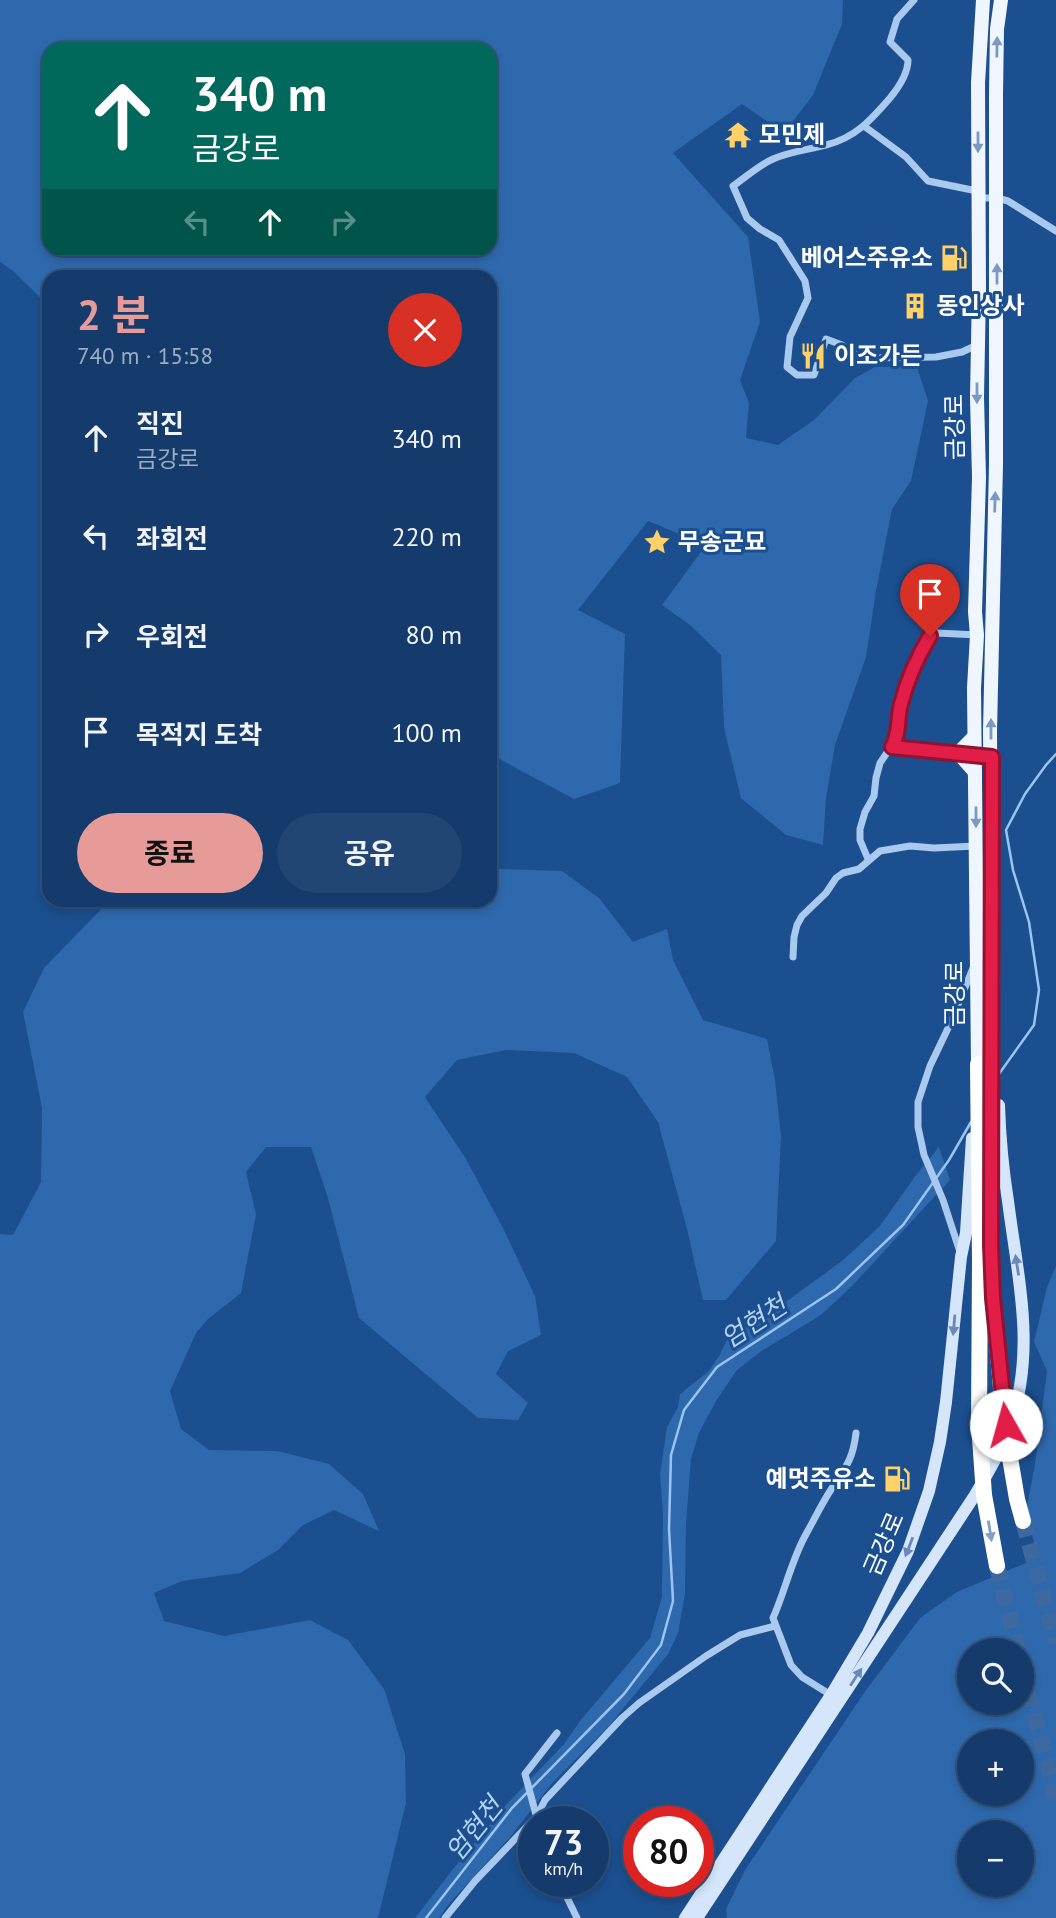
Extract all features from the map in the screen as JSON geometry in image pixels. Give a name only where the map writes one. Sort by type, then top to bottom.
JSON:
[{"type":"highway","points":[[993,1026],[993,1298],[1009,1452],[1023,1521]]},
{"type":"highway","points":[[978,1064],[975,1162],[979,1424],[984,1495],[997,1566]]},
{"type":"main road","name":"금강로","points":[[978,1064],[974,737],[979,478],[978,68],[983,0]]},
{"type":"main road","name":"금강로","points":[[993,1026],[990,732],[996,464],[996,83],[1002,0]]},
{"type":"main road","points":[[974,737],[958,752],[975,772]]},
{"type":"main road","name":"금강로","points":[[697,1918],[975,1495],[1009,1429],[1018,1397],[1025,1336],[1023,1302],[995,1126]]},
{"type":"main road","name":"금강로","points":[[685,1918],[831,1695],[868,1633],[908,1551],[929,1491],[940,1443],[961,1257],[975,1162]]},
{"type":"street","points":[[914,0],[897,19],[890,41],[908,60],[908,70],[893,94],[864,126],[850,136],[826,145],[795,150],[771,159],[733,186],[747,218],[779,240],[805,281],[808,298],[790,337],[787,367],[797,375],[814,374],[826,339],[842,345],[860,358],[936,357],[962,352],[977,345]]},
{"type":"street","points":[[864,126],[906,157],[928,181],[1007,201],[1056,231]]},
{"type":"street","points":[[868,859],[860,840],[860,829],[874,796],[880,763],[897,738],[902,701],[923,648],[930,636],[937,633],[976,635]]},
{"type":"street","points":[[892,747],[992,757]]},
{"type":"street","points":[[793,957],[797,925],[802,916],[843,873],[859,869],[880,851],[910,846],[976,846]]},
{"type":"street","points":[[961,1257],[942,1196],[924,1155],[918,1127],[918,1102],[930,1066],[977,958]]},
{"type":"street","points":[[831,1695],[802,1677],[791,1665],[773,1618],[804,1537],[854,1452],[856,1433]]},
{"type":"street","points":[[542,1806],[545,1800],[639,1703],[740,1635],[775,1626]]},
{"type":"street","points":[[534,1806],[525,1774],[557,1733]]},
{"type":"street","points":[[445,1918],[475,1881],[518,1838]]},
{"type":"street","points":[[567,1897],[577,1918]]},
{"type":"shaded area","points":[[0,0],[843,0],[842,24],[813,95],[784,133],[742,104],[673,153],[748,237],[760,322],[740,380],[749,403],[746,438],[778,445],[814,420],[855,378],[875,367],[917,367],[928,401],[911,481],[892,509],[866,657],[835,745],[826,798],[823,845],[786,835],[741,798],[724,728],[721,655],[690,625],[662,605],[706,545],[648,521],[578,610],[625,634],[620,783],[574,799],[497,758],[497,270],[42,270],[42,299],[0,262]]},
{"type":"shaded area","points":[[497,868],[562,871],[599,898],[633,942],[667,929],[673,960],[703,1020],[767,1039],[781,1136],[776,1241],[726,1300],[703,1300],[658,1122],[627,1077],[574,1053],[506,1050],[457,1060],[425,1097],[466,1159],[535,1296],[541,1335],[508,1351],[496,1374],[528,1403],[518,1420],[478,1418],[359,1318],[328,1198],[311,1147],[266,1147],[246,1172],[256,1214],[241,1293],[208,1319],[196,1333],[170,1391],[181,1429],[209,1450],[277,1451],[329,1464],[363,1494],[379,1531],[334,1510],[303,1525],[278,1550],[240,1573],[182,1581],[154,1593],[164,1621],[224,1636],[310,1620],[348,1640],[384,1689],[405,1754],[406,1803],[377,1918],[0,1918],[0,1234],[13,1235],[41,1182],[42,1108],[23,1012],[44,968],[103,907],[497,907]]},
{"type":"shaded area","points":[[939,1147],[950,1180],[852,1286],[821,1315],[760,1352],[737,1370],[699,1433],[691,1459],[686,1524],[685,1594],[678,1633],[668,1654],[608,1727],[553,1782],[534,1806],[518,1806],[518,1827],[439,1918],[415,1918],[503,1808],[564,1744],[650,1638],[662,1597],[663,1514],[660,1474],[667,1427],[678,1407],[680,1394],[709,1371],[732,1330],[779,1307],[843,1260],[880,1226]]},
{"type":"shaded area","points":[[1056,1266],[1056,1918],[727,1918],[726,1909],[745,1870],[866,1690],[921,1617],[957,1592],[1026,1563],[1034,1542],[1026,1512],[1047,1371],[1034,1342],[1047,1287]]},
{"type":"waterway","name":"엄현천","points":[[999,1074],[1034,1025],[1039,990],[1029,922],[1013,870],[1006,830],[1025,794],[1056,754]]},
{"type":"waterway","name":"엄현천","points":[[426,1918],[512,1808],[624,1694],[661,1645],[673,1601],[669,1529],[671,1455],[684,1410],[717,1367],[836,1289],[903,1225],[949,1160],[971,1122]]},
{"type":"tunnel","points":[[1023,1521],[1056,1643]]},
{"type":"tunnel","points":[[997,1566],[1015,1638]]},
{"type":"tunnel","points":[[1034,1714],[1056,1799]]},
{"type":"place","name":"모민제","points":[[738,135]]},
{"type":"place","name":"베어스주유소","points":[[954,258]]},
{"type":"place","name":"동인상사","points":[[915,306]]},
{"type":"place","name":"이조가든","points":[[813,356]]},
{"type":"place","name":"무송군묘","points":[[657,542]]},
{"type":"place","name":"예멋주유소","points":[[897,1479]]},
{"type":"route","points":[[930,636],[902,701],[897,738],[892,747],[992,757],[991,1245],[993,1298],[1006,1425]]}]
